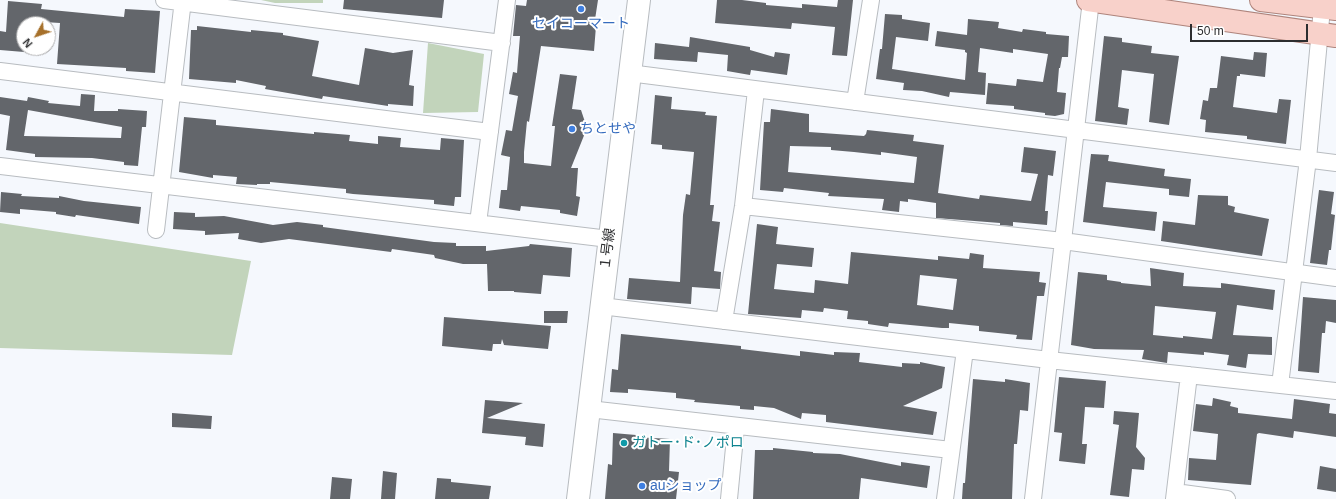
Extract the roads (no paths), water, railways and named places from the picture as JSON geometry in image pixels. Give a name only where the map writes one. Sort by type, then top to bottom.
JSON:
[{"type":"main road","points":[[1090,0],[1328,35]]},
{"type":"main road","points":[[1261,0],[1329,8]]},
{"type":"street","points":[[164,0],[183,1],[502,43]]},
{"type":"street","points":[[478,223],[507,0]]},
{"type":"street","name":"１号線","points":[[578,499],[639,0]]},
{"type":"street","points":[[855,102],[871,0]]},
{"type":"street","points":[[1033,499],[1090,0]]},
{"type":"street","points":[[156,230],[183,1]]},
{"type":"street","points":[[1280,385],[1308,159],[1328,35],[1329,8]]},
{"type":"street","points":[[0,71],[490,132]]},
{"type":"street","points":[[629,73],[1336,163]]},
{"type":"street","points":[[724,321],[743,206],[756,90]]},
{"type":"street","points":[[0,166],[609,239]]},
{"type":"street","points":[[743,206],[1063,241],[1336,278]]},
{"type":"street","points":[[601,306],[1049,360],[1336,391]]},
{"type":"street","points":[[945,499],[965,350]]},
{"type":"street","points":[[1189,375],[1174,496],[1227,499]]},
{"type":"street","points":[[589,409],[736,427],[951,450]]},
{"type":"street","points":[[729,499],[736,427]]},
{"type":"place","name":"セイコーマート","points":[[581,9]]},
{"type":"place","name":"ちとせや","points":[[572,129]]},
{"type":"place","name":"ガトー･ド･ノポロ","points":[[624,443]]},
{"type":"place","name":"auショップ","points":[[642,486]]}]
